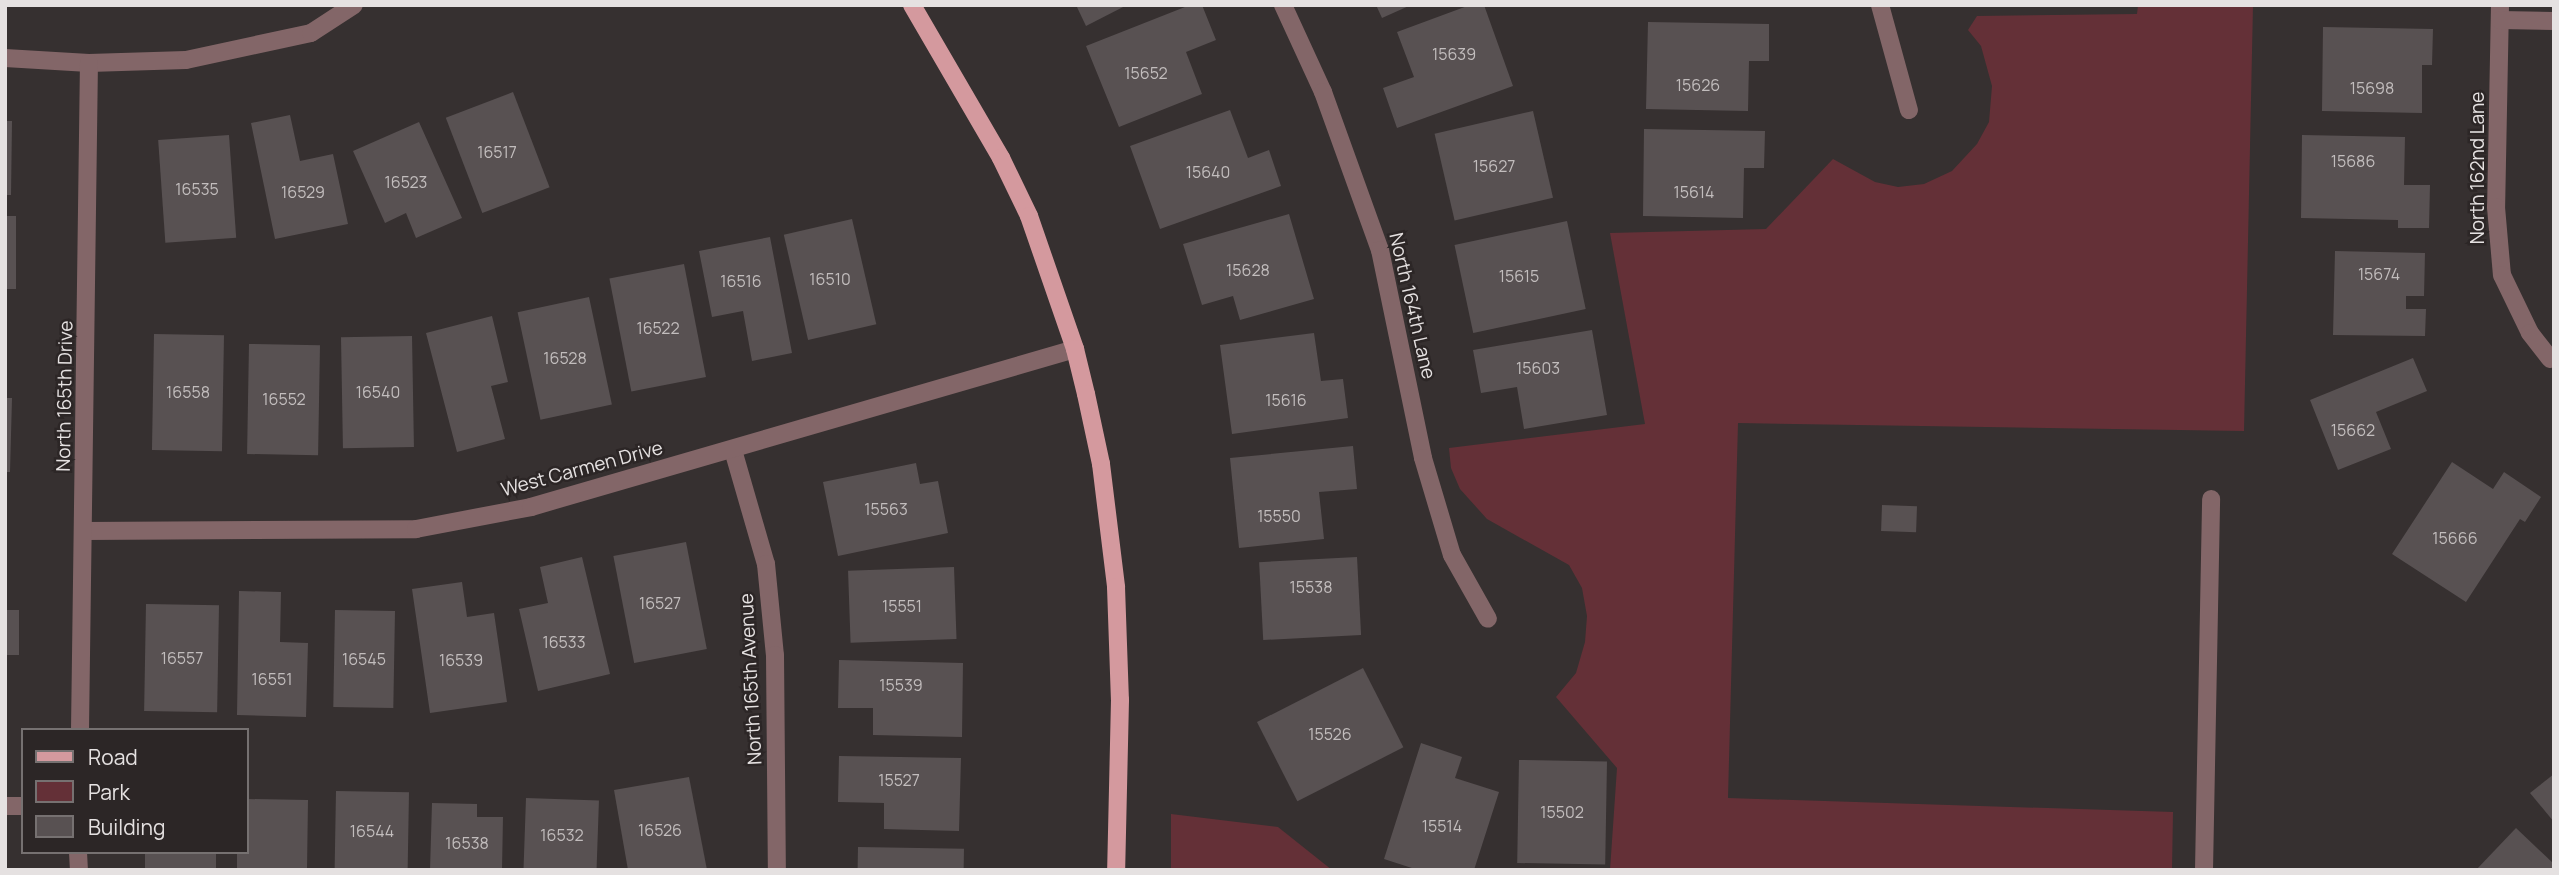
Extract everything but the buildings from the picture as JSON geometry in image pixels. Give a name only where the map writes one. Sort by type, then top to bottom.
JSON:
[{"type":"main road","points":[[912,5],[1001,158],[1028,216],[1075,349],[1101,464],[1116,587],[1120,699],[1116,870]]},
{"type":"street","points":[[5,58],[89,63],[186,61],[311,33],[354,5]]},
{"type":"street","name":"North 164th Lane","points":[[1283,5],[1323,92],[1380,250],[1423,458],[1452,555],[1488,619]]},
{"type":"street","points":[[1880,5],[1909,110]]},
{"type":"street","points":[[2500,13],[2554,21]]},
{"type":"street","name":"North 162nd Lane","points":[[2500,13],[2496,207],[2502,275],[2530,333],[2550,359]]},
{"type":"street","name":"North 165th Drive","points":[[80,728],[89,63]]},
{"type":"street","name":"West Carmen Drive","points":[[84,531],[415,529],[531,507],[1075,349]]},
{"type":"street","name":"North 165th Avenue","points":[[733,450],[766,564],[775,655],[777,870]]},
{"type":"street","points":[[2204,870],[2211,499]]},
{"type":"green space","points":[[2138,5],[2253,5],[2244,431],[1738,423],[1728,798],[2173,812],[2172,870],[1610,870],[1617,768],[1556,697],[1576,673],[1585,642],[1587,616],[1582,588],[1569,565],[1487,519],[1460,489],[1451,468],[1449,448],[1645,424],[1610,233],[1766,229],[1833,159],[1875,182],[1898,187],[1924,184],[1952,171],[1977,144],[1989,122],[1992,86],[1981,46],[1968,30],[1977,16],[2137,14]]},
{"type":"green space","points":[[1171,814],[1278,827],[1332,870],[1171,870]]}]
